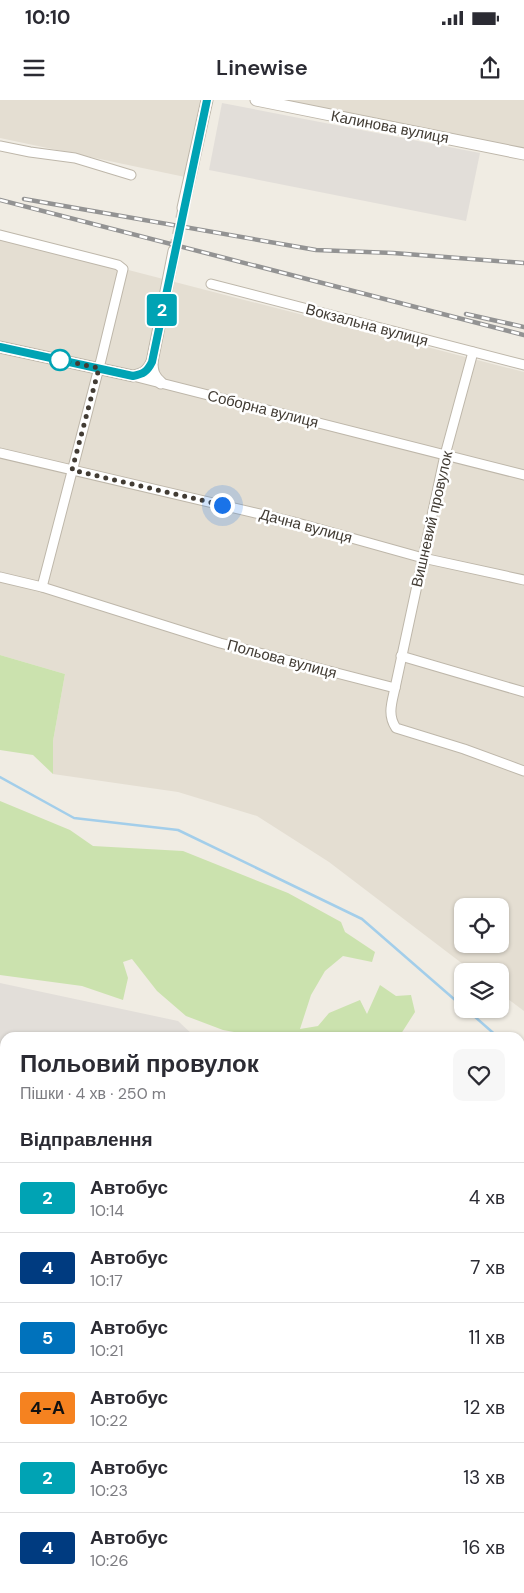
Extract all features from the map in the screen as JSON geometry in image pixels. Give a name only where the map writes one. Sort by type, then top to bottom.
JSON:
[{"type":"street","points":[[184,208],[208,100]]},
{"type":"street","name":"Калинова вулиця","points":[[256,100],[524,154]]},
{"type":"street","points":[[0,146],[75,158],[131,175]]},
{"type":"street","points":[[0,235],[118,265],[123,268],[42,587]]},
{"type":"street","points":[[162,383],[154,377],[152,362],[174,251]]},
{"type":"street","name":"Вокзальна вулиця","points":[[211,284],[524,365]]},
{"type":"street","name":"Соборна вулиця","points":[[0,347],[162,383],[524,475]]},
{"type":"street","name":"Вишневий провулок","points":[[395,688],[445,455],[473,352]]},
{"type":"street","points":[[133,376],[143,374],[148,370],[152,362]]},
{"type":"street","name":"Дачна вулиця","points":[[0,453],[294,522],[423,558],[524,580]]},
{"type":"street","name":"Польова вулиця","points":[[0,577],[42,587],[220,643],[395,688]]},
{"type":"street","points":[[401,656],[524,692]]},
{"type":"street","points":[[395,688],[390,715],[396,728],[464,749],[524,771]]},
{"type":"shaded area","points":[[0,100],[201,100],[185,177],[0,138]]},
{"type":"shaded area","points":[[281,100],[524,100],[524,149]]},
{"type":"shaded area","points":[[222,103],[480,153],[466,221],[209,170]]},
{"type":"shaded area","points":[[0,239],[113,266],[524,372],[524,1011],[509,1000],[509,963],[462,963],[329,862],[257,816],[178,792],[53,774],[53,741],[65,674],[0,655]]},
{"type":"shaded area","points":[[0,983],[178,1021],[190,1032],[0,1032]]},
{"type":"green space","points":[[0,655],[65,674],[53,741],[53,774],[33,755],[0,750]]},
{"type":"green space","points":[[0,801],[70,830],[93,846],[183,851],[288,893],[341,922],[345,932],[375,952],[372,962],[343,956],[325,971],[311,995],[300,1029],[318,1026],[329,1013],[360,1000],[367,1014],[380,985],[396,996],[411,995],[415,1012],[402,1032],[234,1032],[223,1030],[186,1016],[157,991],[132,959],[123,962],[128,978],[123,1000],[82,986],[0,975]]},
{"type":"waterway","points":[[0,777],[74,818],[178,830],[362,919],[454,999]]},
{"type":"waterway","points":[[476,1018],[492,1032]]},
{"type":"tunnel","points":[[174,251],[183,208]]},
{"type":"railway","points":[[24,199],[316,250],[393,253],[524,263]]},
{"type":"railway","points":[[0,200],[524,335]]},
{"type":"railway","points":[[466,314],[524,327]]},
{"type":"bus line","name":"2","points":[[0,347],[133,376],[143,374],[148,370],[152,362],[207,100]]},
{"type":"route","points":[[60,360],[99,368],[72,470],[222,505]]}]
